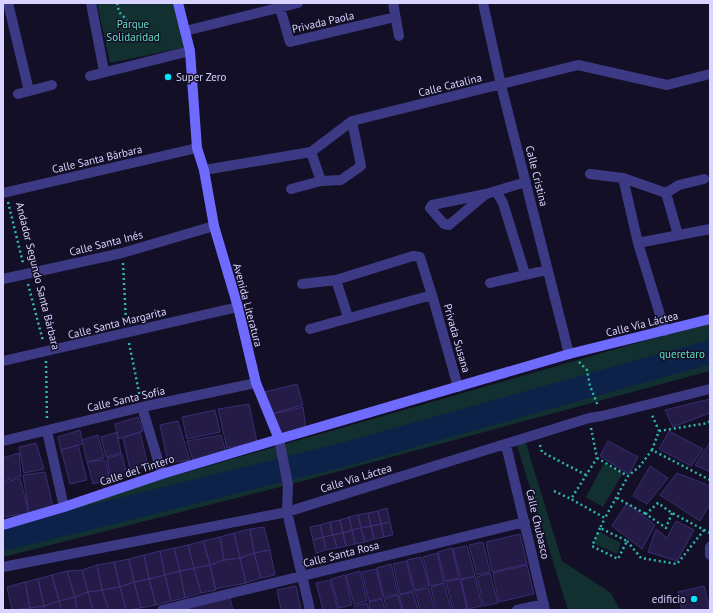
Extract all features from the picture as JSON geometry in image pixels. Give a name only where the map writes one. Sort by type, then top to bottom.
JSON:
[{"type":"street","points":[[8,3],[29,91]]},
{"type":"street","points":[[91,3],[104,71]]},
{"type":"street","name":"Avenida Literatura","points":[[178,3],[190,51],[197,148],[204,170],[214,226],[238,307],[256,384],[279,438],[287,479],[287,512],[310,610]]},
{"type":"street","points":[[185,31],[298,3]]},
{"type":"street","points":[[392,3],[400,36]]},
{"type":"street","name":"Calle Cristina","points":[[483,3],[500,84],[569,354]]},
{"type":"street","name":"Privada Paola","points":[[280,8],[290,42],[395,17]]},
{"type":"street","points":[[90,76],[104,71],[190,51]]},
{"type":"street","name":"Calle Catalina","points":[[204,170],[311,152],[352,121],[578,65],[667,84],[710,74]]},
{"type":"street","points":[[18,94],[52,85]]},
{"type":"street","points":[[291,190],[321,181],[341,180],[361,166],[352,121]]},
{"type":"street","name":"Calle Santa Bárbara","points":[[4,192],[197,148]]},
{"type":"street","points":[[311,152],[321,181]]},
{"type":"street","points":[[590,174],[623,178],[666,192],[679,185],[704,179]]},
{"type":"street","points":[[623,178],[638,243],[664,331]]},
{"type":"street","points":[[486,194],[450,225],[444,224],[430,208],[432,205],[486,194],[526,182]]},
{"type":"street","points":[[496,190],[503,203],[525,274]]},
{"type":"street","points":[[666,192],[678,235]]},
{"type":"street","name":"Calle Santa Inés","points":[[3,279],[122,253],[214,226]]},
{"type":"street","points":[[638,243],[710,229]]},
{"type":"street","name":"Privada Susana","points":[[302,284],[336,280],[416,256],[420,257],[458,386]]},
{"type":"street","points":[[490,283],[547,270]]},
{"type":"street","points":[[336,280],[348,318]]},
{"type":"street","name":"Privada Susana","points":[[310,329],[432,295]]},
{"type":"street","name":"Calle Santa Margarita","points":[[3,362],[238,307]]},
{"type":"street","name":"Calle Vía Láctea","points":[[279,438],[569,354],[710,319]]},
{"type":"street","name":"Calle Santa Sofía","points":[[3,441],[142,407],[256,384]]},
{"type":"street","name":"Calle Vía Láctea","points":[[3,567],[287,512],[589,418],[710,389]]},
{"type":"street","points":[[142,407],[162,474]]},
{"type":"street","points":[[48,431],[64,507]]},
{"type":"street","name":"Calle del Tintero","points":[[3,525],[279,438]]},
{"type":"street","name":"Calle Chubasco","points":[[506,445],[545,607]]},
{"type":"street","name":"Calle Santa Rosa","points":[[162,610],[525,522]]},
{"type":"street","points":[[517,610],[545,607]]},
{"type":"path","points":[[117,3],[119,12],[127,20]]},
{"type":"path","name":"Andador Segundo Santa Bárbara","points":[[4,192],[46,353],[48,431]]},
{"type":"path","points":[[587,370],[590,386],[602,416]]},
{"type":"path","points":[[627,541],[618,559],[592,546],[605,518],[628,476],[640,466],[652,450],[659,431],[652,415]]},
{"type":"path","points":[[572,499],[597,458],[589,418]]},
{"type":"path","points":[[659,431],[708,423],[710,421]]},
{"type":"path","points":[[537,434],[542,452],[586,475]]},
{"type":"path","points":[[652,450],[710,480]]},
{"type":"path","points":[[597,458],[628,476]]},
{"type":"path","points":[[554,491],[572,499],[605,518]]},
{"type":"path","points":[[617,498],[646,514],[666,528],[672,513]]},
{"type":"path","points":[[646,514],[658,503],[672,513],[710,533]]},
{"type":"path","points":[[600,528],[627,541],[641,558],[677,564],[704,530]]},
{"type":"green space","name":"Parque Solidaridad","points":[[97,3],[176,3],[186,47],[110,63]]},
{"type":"green space","name":"queretaro","points":[[710,322],[710,371],[288,485],[3,557],[3,525]]},
{"type":"green space","points":[[523,434],[562,561],[611,593],[620,610],[568,610],[514,436]]},
{"type":"green space","points":[[604,463],[623,473],[603,507],[586,497]]},
{"type":"green space","points":[[598,531],[621,543],[617,554],[593,543]]},
{"type":"building","points":[[297,384],[303,405],[272,414],[265,392]]},
{"type":"building","points":[[710,399],[710,413],[673,427],[665,410]]},
{"type":"building","points":[[249,404],[257,442],[227,448],[218,409]]},
{"type":"building","points":[[303,407],[306,429],[279,434],[272,414]]},
{"type":"building","points":[[215,410],[220,432],[187,439],[182,417]]},
{"type":"building","points":[[138,417],[143,431],[118,439],[115,424]]},
{"type":"building","points":[[178,421],[190,460],[168,463],[160,425]]},
{"type":"building","points":[[80,430],[83,444],[61,450],[58,437]]},
{"type":"building","points":[[669,431],[703,449],[691,466],[659,449]]},
{"type":"building","points":[[117,432],[121,453],[106,457],[101,437]]},
{"type":"building","points":[[140,432],[148,466],[130,469],[123,438]]},
{"type":"building","points":[[98,435],[104,458],[87,462],[82,440]]},
{"type":"building","points":[[221,435],[226,452],[193,461],[187,441]]},
{"type":"building","points":[[608,441],[638,457],[629,474],[600,456]]},
{"type":"building","points":[[36,443],[44,469],[24,473],[19,447]]},
{"type":"building","points":[[710,444],[710,472],[695,465]]},
{"type":"building","points":[[78,445],[87,480],[70,484],[61,450]]},
{"type":"building","points":[[19,453],[21,476],[3,481],[3,458]]},
{"type":"building","points":[[122,454],[127,476],[111,480],[107,458]]},
{"type":"building","points":[[105,460],[110,479],[93,484],[87,462]]},
{"type":"building","points":[[650,466],[668,478],[647,504],[633,496]]},
{"type":"building","points":[[45,472],[53,507],[29,513],[23,475]]},
{"type":"building","points":[[677,473],[710,486],[710,504],[700,521],[660,495]]},
{"type":"building","points":[[20,478],[29,513],[3,517],[3,483]]},
{"type":"building","points":[[627,503],[655,525],[642,549],[612,526]]},
{"type":"building","points":[[387,508],[390,522],[381,524],[378,511]]},
{"type":"building","points":[[378,511],[381,524],[371,526],[368,513]]},
{"type":"building","points":[[368,513],[371,526],[361,528],[358,515]]},
{"type":"building","points":[[358,515],[361,528],[352,530],[349,517]]},
{"type":"building","points":[[349,517],[352,530],[343,533],[340,520]]},
{"type":"building","points":[[340,520],[343,533],[333,535],[330,522]]},
{"type":"building","points":[[676,521],[694,530],[677,561],[648,552],[656,529],[667,538]]},
{"type":"building","points":[[330,522],[333,535],[323,537],[320,525]]},
{"type":"building","points":[[390,522],[393,535],[384,537],[381,524]]},
{"type":"building","points":[[381,524],[384,537],[374,539],[371,526]]},
{"type":"building","points":[[320,525],[323,537],[313,540],[310,527]]},
{"type":"building","points":[[371,526],[374,539],[365,542],[361,528]]},
{"type":"building","points":[[264,527],[270,550],[254,553],[250,529]]},
{"type":"building","points":[[361,528],[365,542],[355,544],[352,530]]},
{"type":"building","points":[[250,529],[254,553],[240,558],[234,533]]},
{"type":"building","points":[[352,530],[355,544],[346,546],[343,533]]},
{"type":"building","points":[[234,533],[240,558],[224,560],[220,537]]},
{"type":"building","points":[[343,533],[346,546],[337,548],[333,535]]},
{"type":"building","points":[[520,534],[527,564],[492,572],[486,542]]},
{"type":"building","points":[[333,535],[337,548],[326,550],[323,537]]},
{"type":"building","points":[[220,537],[224,560],[210,565],[203,541]]},
{"type":"building","points":[[323,537],[326,550],[316,553],[313,540]]},
{"type":"building","points":[[203,541],[210,565],[194,568],[188,545]]},
{"type":"building","points":[[483,542],[490,572],[477,575],[469,545]]},
{"type":"building","points":[[188,545],[194,568],[180,571],[174,548]]},
{"type":"building","points":[[467,546],[475,576],[461,579],[453,549]]},
{"type":"building","points":[[174,548],[180,571],[165,575],[160,551]]},
{"type":"building","points":[[452,548],[459,578],[445,581],[438,552]]},
{"type":"building","points":[[270,550],[275,575],[261,578],[254,553]]},
{"type":"building","points":[[160,551],[165,575],[149,579],[144,555]]},
{"type":"building","points":[[254,553],[261,578],[246,583],[240,558]]},
{"type":"building","points":[[437,553],[444,583],[430,586],[423,557]]},
{"type":"building","points":[[144,555],[149,579],[134,582],[129,559]]},
{"type":"building","points":[[421,557],[429,586],[415,590],[407,560]]},
{"type":"building","points":[[240,558],[246,583],[215,589],[210,565],[224,560]]},
{"type":"building","points":[[129,559],[134,582],[120,587],[114,562]]},
{"type":"building","points":[[406,561],[414,591],[400,594],[393,564]]},
{"type":"building","points":[[114,562],[120,587],[102,590],[97,565]]},
{"type":"building","points":[[391,564],[398,594],[384,597],[377,568]]},
{"type":"building","points":[[97,565],[102,590],[88,592],[82,570]]},
{"type":"building","points":[[210,565],[216,590],[201,593],[194,568]]},
{"type":"building","points":[[527,565],[534,594],[499,602],[493,573]]},
{"type":"building","points":[[194,568],[201,593],[185,598],[180,571]]},
{"type":"building","points":[[376,569],[383,598],[369,601],[362,572]]},
{"type":"building","points":[[82,570],[88,592],[75,597],[67,571]]},
{"type":"building","points":[[67,571],[75,597],[59,601],[52,575]]},
{"type":"building","points":[[180,571],[185,598],[171,601],[165,575]]},
{"type":"building","points":[[360,571],[367,601],[354,604],[346,575]]},
{"type":"building","points":[[490,573],[498,603],[484,606],[477,577]]},
{"type":"building","points":[[52,575],[59,601],[44,606],[38,579]]},
{"type":"building","points":[[165,575],[171,601],[156,605],[149,579]]},
{"type":"building","points":[[345,575],[352,605],[339,608],[331,579]]},
{"type":"building","points":[[475,576],[482,606],[468,609],[461,580]]},
{"type":"building","points":[[38,579],[44,606],[30,608],[25,582]]},
{"type":"building","points":[[149,579],[156,605],[141,608],[134,582]]},
{"type":"building","points":[[460,579],[467,609],[453,610],[446,582]]},
{"type":"building","points":[[330,580],[338,610],[323,610],[316,583]]},
{"type":"building","points":[[25,582],[30,608],[12,610],[7,587]]},
{"type":"building","points":[[134,582],[141,608],[126,610],[120,587]]},
{"type":"building","points":[[444,583],[451,610],[436,610],[431,587]]},
{"type":"building","points":[[296,586],[301,610],[281,610],[277,590]]},
{"type":"building","name":"edificio","points":[[704,586],[710,610],[682,610],[678,592]]},
{"type":"building","points":[[120,587],[126,610],[109,610],[102,590]]},
{"type":"building","points":[[429,588],[434,610],[420,610],[415,591]]},
{"type":"building","points":[[102,590],[109,610],[93,610],[88,592]]},
{"type":"building","points":[[88,592],[93,610],[77,610],[75,597]]},
{"type":"building","points":[[413,592],[418,610],[403,610],[399,595]]},
{"type":"building","points":[[398,595],[402,610],[387,610],[384,599]]},
{"type":"building","points":[[75,597],[77,610],[61,610],[59,601]]},
{"type":"building","points":[[230,598],[233,610],[185,610],[185,609]]},
{"type":"building","points":[[382,599],[385,610],[370,610],[369,602]]},
{"type":"building","points":[[59,601],[61,610],[45,610],[44,606]]},
{"type":"building","points":[[367,603],[369,610],[354,610],[354,606]]},
{"type":"building","points":[[44,606],[45,610],[31,610],[30,608]]},
{"type":"waterway","points":[[3,539],[342,455],[710,352]]},
{"type":"place","name":"Super Zero","points":[[168,77]]},
{"type":"place","name":"edificio","points":[[694,599]]}]
